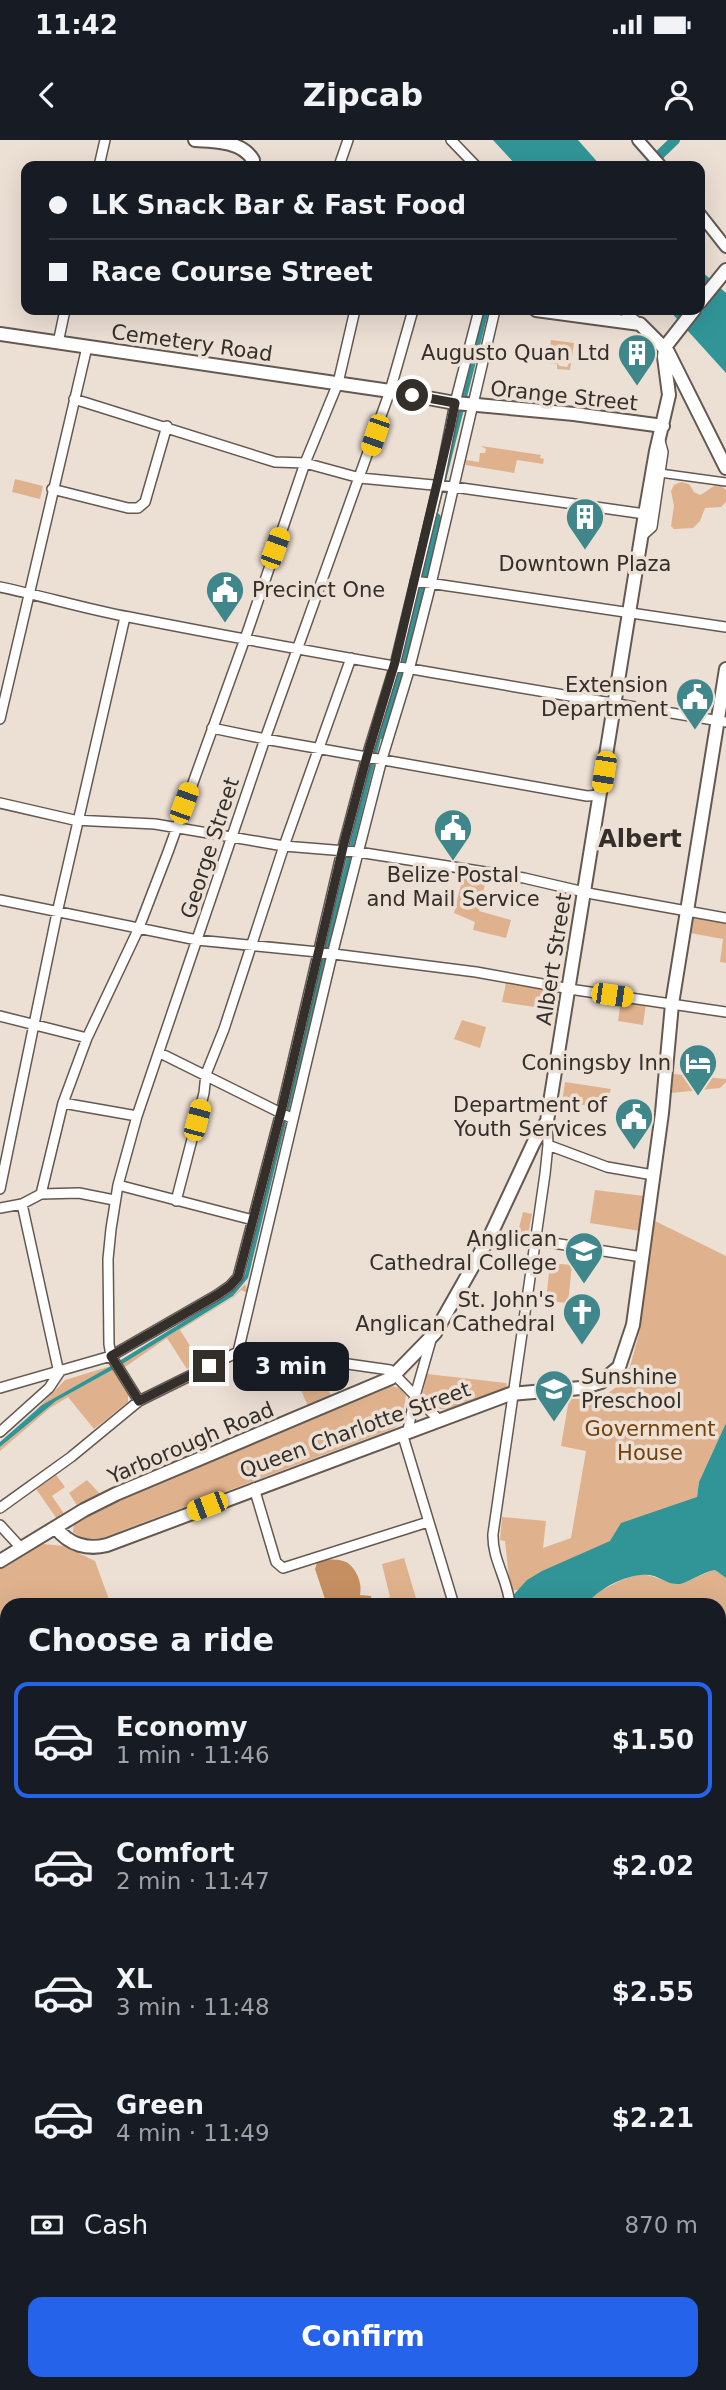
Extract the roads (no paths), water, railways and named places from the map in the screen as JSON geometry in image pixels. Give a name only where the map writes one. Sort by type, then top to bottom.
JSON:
[{"type":"main road","points":[[195,140],[236,143],[253,161]]},
{"type":"main road","points":[[705,296],[726,270]]},
{"type":"main road","points":[[573,315],[640,324],[665,347],[726,468]]},
{"type":"main road","points":[[665,347],[690,315]]},
{"type":"main road","name":"Cemetery Road","points":[[0,334],[338,383]]},
{"type":"main road","name":"Albert Street","points":[[547,1121],[645,514],[669,395],[665,347]]},
{"type":"main road","name":"Orange Street","points":[[338,383],[463,404],[574,414],[661,433]]},
{"type":"main road","name":"Queen Charlotte Street","points":[[56,1528],[73,1542],[86,1547],[99,1547],[513,1392],[581,1388],[601,1382],[615,1373],[631,1335],[662,1113],[672,1004],[686,912],[722,721],[726,669]]},
{"type":"main road","name":"Yarborough Road","points":[[0,1561],[84,1510],[116,1494],[381,1384],[396,1374],[431,1340],[491,1234],[534,1142],[547,1121]]},
{"type":"street","points":[[100,161],[105,140]]},
{"type":"street","points":[[341,161],[348,140]]},
{"type":"street","points":[[452,140],[471,161]]},
{"type":"street","points":[[638,140],[656,161]]},
{"type":"street","points":[[705,220],[726,247]]},
{"type":"street","points":[[58,343],[64,315]]},
{"type":"street","points":[[41,1194],[63,1103],[87,1038],[138,930],[245,639],[305,463],[338,383],[354,315]]},
{"type":"street","name":"George Street","points":[[139,1401],[115,1362],[109,1344],[108,1259],[114,1200],[137,1116],[265,739],[390,391],[412,315]]},
{"type":"street","points":[[0,1388],[115,1362],[230,1286],[238,1277],[253,1220],[287,1116],[350,852],[423,583],[463,404],[478,315]]},
{"type":"street","points":[[238,1352],[287,1116],[325,953],[374,758],[402,666],[423,583],[463,404],[493,315]]},
{"type":"street","points":[[630,315],[640,324]]},
{"type":"street","points":[[0,719],[87,347]]},
{"type":"street","points":[[74,399],[275,462],[305,463],[360,478],[446,486],[645,514]]},
{"type":"street","points":[[52,489],[138,508],[145,502],[167,426]]},
{"type":"street","points":[[642,536],[652,527],[663,452],[661,433]]},
{"type":"street","points":[[660,473],[726,482]]},
{"type":"street","points":[[423,583],[726,627]]},
{"type":"street","points":[[0,587],[125,617],[615,705],[722,721]]},
{"type":"street","points":[[0,1189],[57,913],[125,617]]},
{"type":"street","points":[[176,1200],[204,1093],[206,1074],[224,1030],[284,846],[351,658]]},
{"type":"street","points":[[212,728],[587,796],[600,795]]},
{"type":"street","points":[[0,803],[79,820],[138,822],[284,846],[350,852],[524,878],[726,918]]},
{"type":"street","points":[[0,900],[198,940],[476,972],[568,989],[726,1012]]},
{"type":"street","points":[[0,1016],[87,1038]]},
{"type":"street","points":[[160,1053],[287,1116]]},
{"type":"street","points":[[63,1103],[137,1116]]},
{"type":"street","name":"Albert Street","points":[[509,1598],[495,1561],[493,1543],[548,1145],[547,1121]]},
{"type":"street","points":[[548,1145],[607,1167],[653,1175]]},
{"type":"street","points":[[118,1185],[253,1220]]},
{"type":"street","points":[[0,1208],[22,1204],[41,1194],[79,1193],[114,1200]]},
{"type":"street","points":[[0,1432],[49,1388],[59,1373],[22,1204]]},
{"type":"street","points":[[534,1240],[642,1257]]},
{"type":"street","points":[[431,1340],[405,1431],[428,1522],[452,1598]]},
{"type":"street","points":[[0,1507],[71,1457],[139,1401],[238,1352],[387,1369],[396,1374],[438,1419]]},
{"type":"street","points":[[254,1488],[276,1562],[283,1568],[428,1522]]},
{"type":"street","points":[[0,1525],[22,1549]]},
{"type":"water","points":[[493,140],[578,140],[597,161],[512,161]]},
{"type":"water","points":[[705,274],[726,293],[726,373],[674,315],[705,315]]},
{"type":"water","points":[[483,315],[488,315],[248,1278],[233,1296],[56,1401],[0,1447],[0,1442],[42,1405],[230,1293],[245,1275]]},
{"type":"water","points":[[726,1423],[726,1578],[715,1570],[676,1584],[646,1575],[626,1578],[607,1587],[593,1598],[511,1598],[527,1580],[542,1571],[610,1541],[621,1523],[697,1497],[699,1482]]},
{"type":"waterway","points":[[653,161],[675,140]]},
{"type":"waterway","points":[[382,734],[405,659],[436,518]]},
{"type":"place","name":"Augusto Quan Ltd","points":[[637,387]]},
{"type":"place","name":"Downtown Plaza","points":[[585,551]]},
{"type":"place","name":"Precinct One","points":[[225,624]]},
{"type":"place","name":"Extension Department","points":[[695,731]]},
{"type":"place","name":"Belize Postal and Mail Service","points":[[453,862]]},
{"type":"place","name":"Coningsby Inn","points":[[698,1097]]},
{"type":"place","name":"Department of Youth Services","points":[[634,1151]]},
{"type":"place","name":"Anglican Cathedral College","points":[[584,1285]]},
{"type":"place","name":"St. John's Anglican Cathedral","points":[[582,1346]]},
{"type":"place","name":"Sunshine Preschool","points":[[554,1423]]},
{"type":"district","name":"Albert","points":[[640,839]]},
{"type":"park label","name":"Government House","points":[[650,1441]]}]
